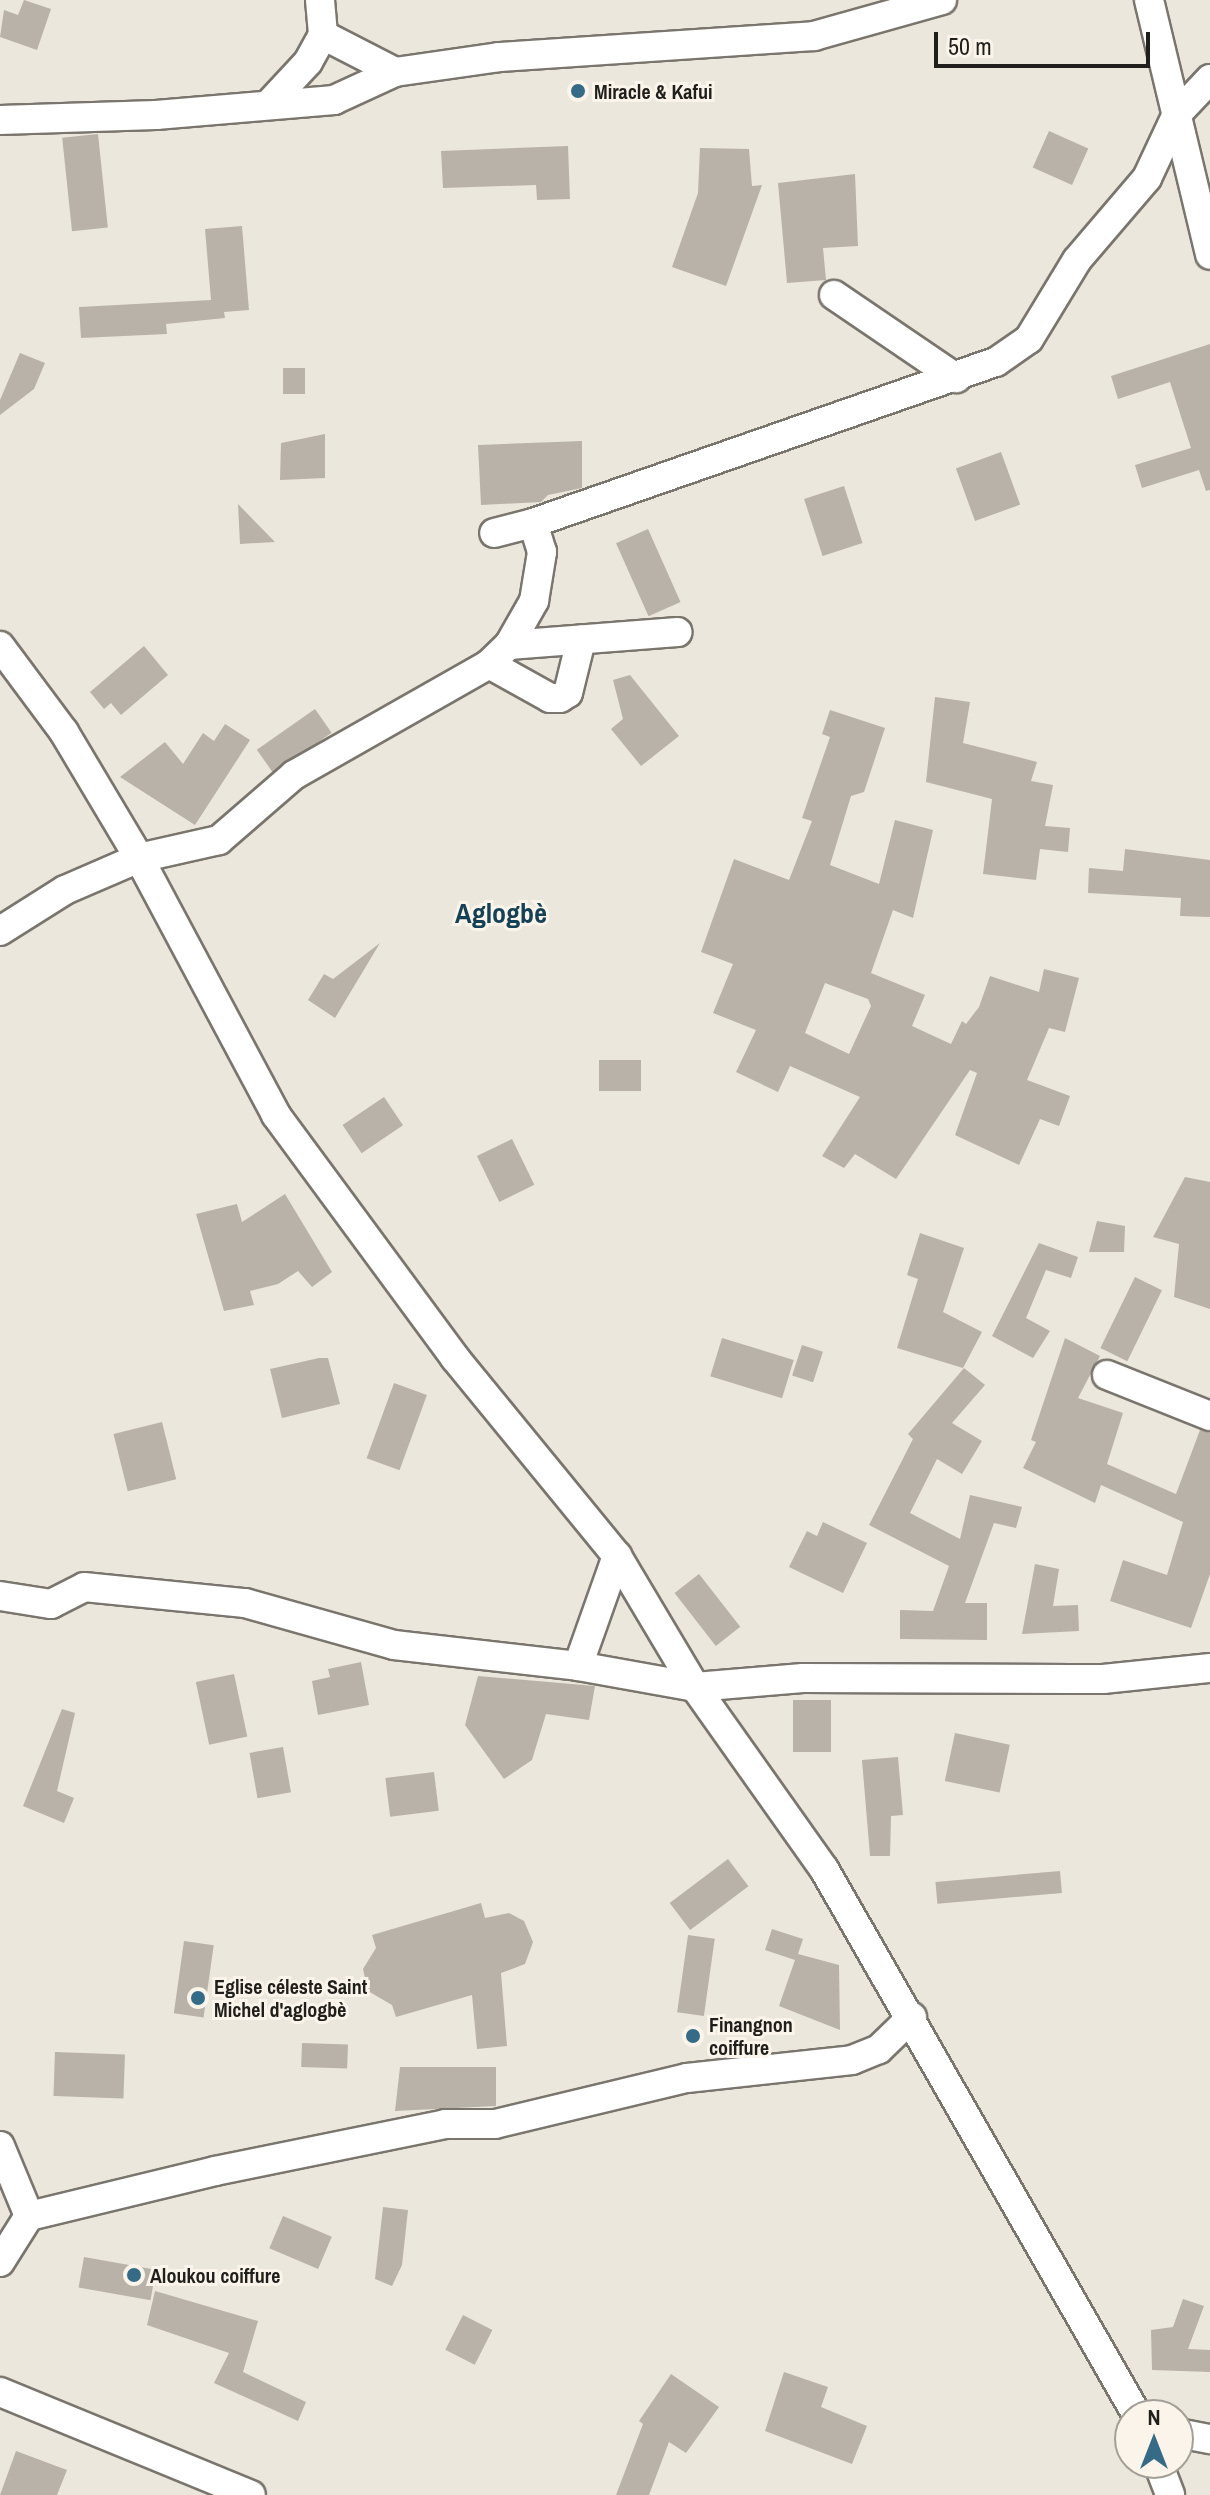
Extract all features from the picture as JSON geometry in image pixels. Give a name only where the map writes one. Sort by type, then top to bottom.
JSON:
[{"type":"street","points":[[269,104],[308,62],[323,35],[320,0]]},
{"type":"street","points":[[0,120],[156,115],[334,100],[395,72],[499,57],[814,36],[942,0]]},
{"type":"street","points":[[1149,0],[1210,255]]},
{"type":"street","points":[[323,35],[395,72]]},
{"type":"street","points":[[494,533],[533,523],[996,362],[1029,339],[1077,260],[1147,178],[1177,114],[1210,79]]},
{"type":"street","points":[[834,295],[956,378]]},
{"type":"street","points":[[499,655],[534,601],[541,574],[542,552],[533,523]]},
{"type":"street","points":[[0,931],[65,890],[139,858],[219,840],[294,775],[499,655],[581,640],[677,632]]},
{"type":"street","points":[[499,655],[550,698],[560,698],[568,693],[581,640]]},
{"type":"street","points":[[0,646],[64,732],[139,858],[276,1115],[455,1358],[617,1556],[695,1687],[824,1869],[912,2017],[1128,2399]]},
{"type":"street","points":[[1107,1375],[1210,1416]]},
{"type":"street","points":[[578,1666],[617,1556]]},
{"type":"street","points":[[0,1596],[51,1604],[84,1587],[145,1590],[282,1610],[394,1645],[578,1666],[695,1687],[803,1678],[1103,1679],[1210,1668]]},
{"type":"street","points":[[0,2262],[29,2216],[215,2171],[445,2124],[495,2124],[687,2078],[852,2060],[879,2049],[912,2017]]},
{"type":"street","points":[[0,2146],[29,2216]]},
{"type":"street","points":[[0,2392],[251,2495]]},
{"type":"building","points":[[24,0],[51,9],[37,50],[0,37],[4,10],[18,15]]},
{"type":"building","points":[[1049,131],[1088,148],[1072,185],[1033,168]]},
{"type":"building","points":[[98,134],[108,227],[72,231],[62,138]]},
{"type":"building","points":[[568,146],[570,199],[537,200],[536,185],[443,188],[441,151]]},
{"type":"building","points":[[700,148],[749,149],[752,186],[762,185],[726,286],[672,267],[698,193]]},
{"type":"building","points":[[855,174],[858,246],[823,248],[826,280],[787,283],[778,183]]},
{"type":"building","points":[[242,226],[249,310],[224,312],[225,318],[166,324],[167,334],[81,338],[79,307],[211,300],[205,229]]},
{"type":"building","points":[[1210,344],[1210,490],[1206,491],[1199,470],[1142,488],[1135,465],[1191,448],[1170,382],[1118,399],[1111,376]]},
{"type":"building","points":[[20,353],[45,363],[34,389],[0,415],[0,400]]},
{"type":"building","points":[[283,368],[305,368],[305,394],[283,394]]},
{"type":"building","points":[[325,434],[325,478],[280,480],[281,443]]},
{"type":"building","points":[[582,441],[582,488],[548,495],[541,502],[481,505],[478,445]]},
{"type":"building","points":[[1001,452],[1020,505],[975,521],[956,468]]},
{"type":"building","points":[[844,486],[863,543],[823,556],[804,499]]},
{"type":"building","points":[[238,504],[275,542],[240,544]]},
{"type":"building","points":[[648,529],[681,602],[649,616],[616,543]]},
{"type":"building","points":[[144,646],[168,675],[121,715],[111,703],[104,709],[90,692]]},
{"type":"building","points":[[630,675],[679,736],[641,766],[611,729],[623,719],[613,680]]},
{"type":"building","points":[[935,697],[970,702],[963,743],[1037,762],[1031,781],[1053,785],[1045,826],[1070,828],[1068,852],[1040,849],[1036,880],[983,874],[992,799],[926,782]]},
{"type":"building","points":[[315,709],[332,733],[273,773],[257,750]]},
{"type":"building","points":[[830,710],[885,728],[864,792],[851,796],[830,865],[879,884],[895,820],[933,830],[913,918],[893,910],[871,973],[925,995],[912,1026],[951,1044],[962,1021],[966,1024],[979,1007],[990,976],[1039,992],[1044,969],[1079,978],[1065,1032],[1049,1028],[1027,1080],[1070,1096],[1059,1126],[1040,1119],[1019,1165],[955,1135],[977,1073],[970,1070],[896,1179],[855,1154],[844,1168],[822,1156],[860,1097],[790,1066],[778,1092],[736,1072],[756,1030],[713,1013],[733,964],[701,952],[734,859],[789,880],[812,821],[802,818],[830,737],[822,734]],"holes":[[[825,983],[868,999],[871,1006],[849,1054],[805,1033]]]},
{"type":"building","points":[[225,724],[250,740],[195,825],[120,777],[165,742],[183,764],[203,733],[214,741]]},
{"type":"building","points":[[1125,849],[1210,860],[1210,917],[1180,916],[1181,898],[1088,893],[1089,868],[1123,871]]},
{"type":"building","points":[[380,943],[335,1018],[308,1000],[324,974],[333,979]]},
{"type":"building","points":[[599,1060],[641,1060],[641,1091],[599,1091]]},
{"type":"building","points":[[384,1097],[403,1125],[362,1153],[343,1125]]},
{"type":"building","points":[[512,1139],[534,1185],[499,1202],[477,1156]]},
{"type":"building","points":[[1185,1177],[1210,1182],[1210,1309],[1174,1297],[1179,1244],[1153,1237]]},
{"type":"building","points":[[285,1194],[332,1272],[312,1287],[298,1271],[278,1284],[250,1291],[254,1305],[224,1311],[196,1214],[237,1204],[242,1222]]},
{"type":"building","points":[[1097,1221],[1125,1226],[1124,1252],[1089,1252]]},
{"type":"building","points":[[920,1233],[964,1248],[943,1312],[982,1332],[963,1368],[897,1348],[918,1279],[907,1275]]},
{"type":"building","points":[[1039,1243],[1078,1257],[1071,1278],[1046,1270],[1026,1318],[1050,1331],[1033,1358],[992,1336]]},
{"type":"building","points":[[1135,1277],[1162,1290],[1127,1361],[1100,1348]]},
{"type":"building","points":[[722,1338],[794,1360],[782,1398],[710,1376]]},
{"type":"building","points":[[1065,1338],[1100,1356],[1078,1398],[1123,1413],[1107,1464],[1176,1494],[1200,1430],[1210,1433],[1210,1574],[1191,1628],[1110,1601],[1123,1560],[1167,1575],[1183,1522],[1101,1485],[1095,1503],[1023,1468],[1036,1442],[1031,1440]]},
{"type":"building","points":[[802,1345],[823,1352],[813,1382],[792,1375]]},
{"type":"building","points":[[328,1358],[340,1404],[282,1418],[270,1369]]},
{"type":"building","points":[[964,1368],[985,1385],[952,1423],[982,1441],[962,1474],[937,1459],[910,1513],[960,1539],[970,1495],[1022,1507],[1016,1528],[994,1523],[965,1603],[987,1603],[987,1640],[900,1639],[900,1610],[933,1611],[949,1566],[869,1525],[913,1439],[908,1434]]},
{"type":"building","points":[[394,1383],[427,1395],[400,1470],[367,1458]]},
{"type":"building","points":[[162,1422],[176,1479],[128,1491],[113,1434]]},
{"type":"building","points":[[823,1522],[867,1543],[843,1593],[789,1567],[807,1531],[817,1536]]},
{"type":"building","points":[[1035,1564],[1059,1569],[1053,1606],[1078,1605],[1079,1631],[1022,1634]]},
{"type":"building","points":[[699,1574],[740,1627],[716,1646],[675,1593]]},
{"type":"building","points":[[361,1662],[369,1705],[318,1715],[312,1681],[330,1677],[328,1669]]},
{"type":"building","points":[[234,1674],[247,1737],[209,1745],[196,1682]]},
{"type":"building","points":[[478,1676],[595,1686],[589,1720],[546,1714],[532,1760],[504,1779],[465,1725]]},
{"type":"building","points":[[793,1700],[831,1700],[831,1752],[793,1752]]},
{"type":"building","points":[[62,1709],[75,1713],[57,1791],[74,1798],[64,1823],[23,1806]]},
{"type":"building","points":[[955,1733],[1010,1745],[1000,1793],[945,1781]]},
{"type":"building","points":[[283,1747],[291,1792],[258,1798],[250,1753]]},
{"type":"building","points":[[898,1757],[903,1815],[891,1816],[890,1856],[870,1856],[862,1760]]},
{"type":"building","points":[[434,1772],[439,1811],[390,1817],[385,1778]]},
{"type":"building","points":[[728,1859],[748,1886],[690,1930],[670,1903]]},
{"type":"building","points":[[1060,1871],[1062,1893],[937,1904],[935,1882]]},
{"type":"building","points":[[481,1903],[485,1918],[509,1913],[524,1921],[533,1942],[525,1964],[501,1973],[507,2046],[477,2049],[472,1995],[396,2017],[392,2005],[368,1991],[363,1969],[376,1948],[372,1935]]},
{"type":"building","points":[[772,1929],[803,1939],[798,1954],[839,1965],[840,2030],[779,2006],[795,1960],[765,1950]]},
{"type":"building","points":[[688,1935],[715,1939],[704,2016],[677,2012]]},
{"type":"building","points":[[184,1941],[214,1945],[204,2017],[174,2013]]},
{"type":"building","points":[[302,2043],[348,2045],[347,2069],[301,2067]]},
{"type":"building","points":[[55,2052],[125,2054],[123,2098],[53,2096]]},
{"type":"building","points":[[400,2067],[496,2067],[496,2106],[395,2111]]},
{"type":"building","points":[[383,2207],[408,2210],[402,2265],[392,2286],[375,2279]]},
{"type":"building","points":[[283,2216],[332,2237],[318,2269],[269,2248]]},
{"type":"building","points":[[84,2257],[156,2270],[151,2300],[79,2288]]},
{"type":"building","points":[[155,2291],[258,2321],[243,2372],[306,2402],[298,2421],[214,2383],[229,2353],[147,2325]]},
{"type":"building","points":[[1183,2299],[1204,2306],[1188,2349],[1210,2350],[1210,2372],[1152,2370],[1151,2330],[1173,2327]]},
{"type":"building","points":[[463,2315],[492,2330],[475,2365],[445,2350]]},
{"type":"building","points":[[784,2372],[828,2387],[821,2407],[867,2426],[852,2464],[765,2431]]},
{"type":"building","points":[[671,2374],[719,2407],[686,2453],[669,2442],[649,2495],[616,2495],[643,2424],[639,2421]]},
{"type":"building","points":[[16,2451],[67,2470],[57,2495],[0,2495]]},
{"type":"place","name":"Miracle & Kafui","points":[[578,91]]},
{"type":"place","name":"Eglise céleste Saint Michel d'aglogbè","points":[[198,1998]]},
{"type":"place","name":"Finangnon coiffure","points":[[693,2036]]},
{"type":"place","name":"Aloukou coiffure","points":[[134,2275]]},
{"type":"district","name":"Aglogbè","points":[[501,913]]}]
